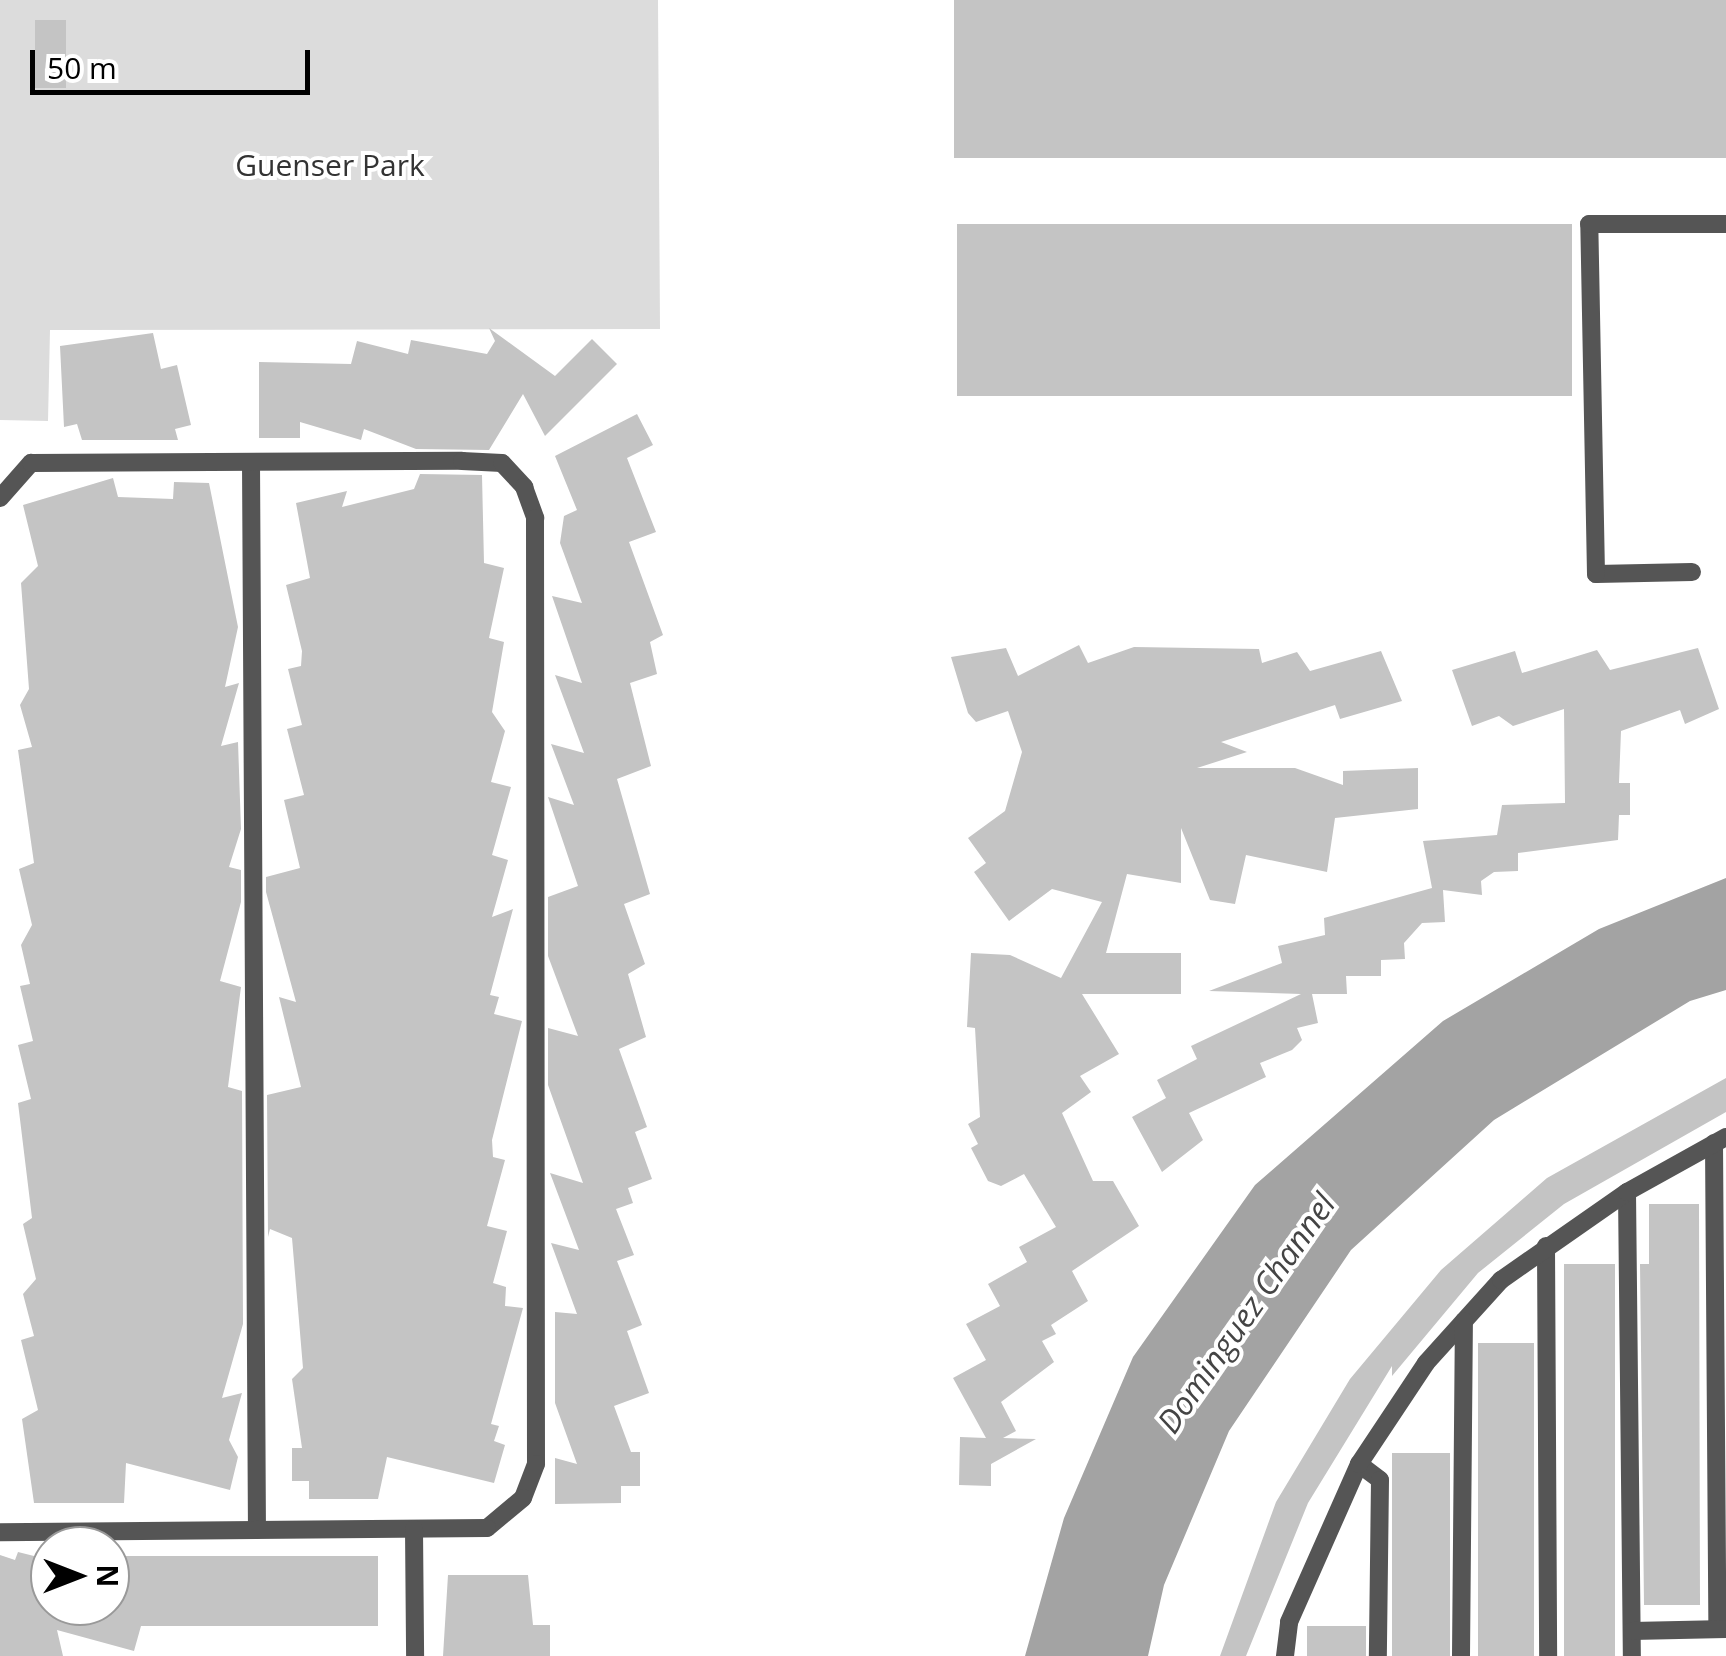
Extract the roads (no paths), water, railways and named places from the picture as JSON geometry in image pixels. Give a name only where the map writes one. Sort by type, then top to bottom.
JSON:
[{"type":"lane","points":[[1692,572],[1596,574],[1589,224],[1726,224]]},
{"type":"lane","points":[[251,462],[257,1530]]},
{"type":"lane","points":[[0,498],[31,463],[502,463],[524,486],[535,518],[536,1464],[523,1498],[487,1528],[0,1532]]},
{"type":"lane","points":[[1286,1656],[1289,1622],[1359,1464],[1464,1321],[1546,1246],[1626,1192],[1720,1140],[1722,1629],[1632,1631]]},
{"type":"lane","points":[[1626,1192],[1632,1656]]},
{"type":"lane","points":[[1546,1246],[1548,1656]]},
{"type":"lane","points":[[1461,1656],[1464,1321]]},
{"type":"lane","points":[[1359,1464],[1380,1480],[1378,1656]]},
{"type":"lane","points":[[414,1529],[415,1656]]},
{"type":"water","name":"Dominguez Channel","points":[[1726,878],[1726,990],[1690,1001],[1494,1120],[1351,1250],[1229,1431],[1164,1585],[1148,1656],[1025,1656],[1064,1518],[1133,1357],[1255,1185],[1443,1021],[1599,929]]},
{"type":"park label","name":"Guenser Park","points":[[330,165]]}]
